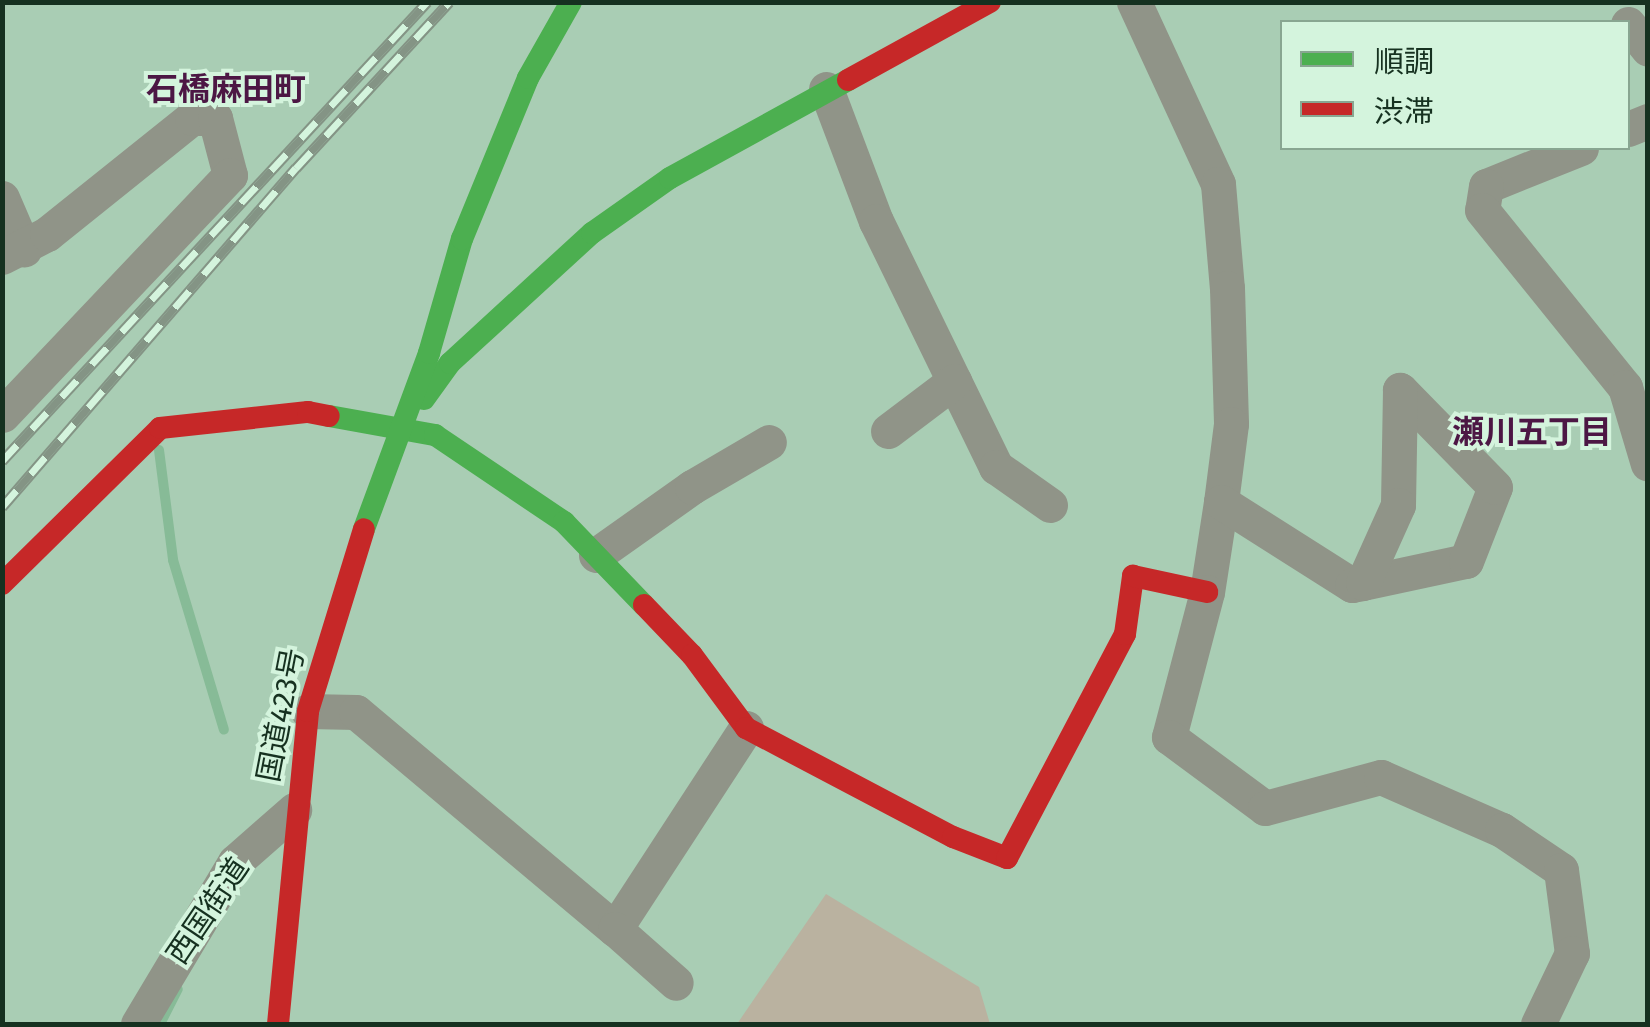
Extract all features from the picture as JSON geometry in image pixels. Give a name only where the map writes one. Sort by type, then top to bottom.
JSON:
[{"type":"main road","points":[[402,430],[462,239],[528,78],[571,2]]},
{"type":"main road","points":[[402,430],[450,363],[534,284],[670,178],[826,88],[990,2]]},
{"type":"main road","points":[[462,239],[472,264],[495,280],[534,284]]},
{"type":"main road","points":[[2,584],[160,428],[308,412],[435,435],[564,522],[692,655],[746,728],[953,837],[1006,858],[1125,634],[1133,576],[1207,592]]},
{"type":"main road","name":"国道423号","points":[[278,1024],[294,810],[308,711],[337,602],[402,430]]},
{"type":"street","points":[[528,78],[542,2]]},
{"type":"street","points":[[1134,2],[1218,184],[1230,424],[1207,592],[1169,738],[1265,808],[1382,776],[1502,830],[1561,870],[1572,953],[1538,1024]]},
{"type":"street","points":[[1606,2],[1624,20]]},
{"type":"street","points":[[1630,27],[1648,49]]},
{"type":"street","points":[[826,88],[876,221],[996,467],[1050,506]]},
{"type":"street","points":[[2,198],[13,253],[192,118],[215,118],[230,175],[2,415]]},
{"type":"street","points":[[1577,150],[1486,186],[1482,210],[1626,387],[1647,461]]},
{"type":"street","points":[[888,431],[954,381]]},
{"type":"street","points":[[1221,502],[1352,585],[1363,583],[1466,561],[1496,487],[1400,390],[1398,505],[1363,583]]},
{"type":"street","points":[[596,556],[769,442]]},
{"type":"street","points":[[308,711],[356,712],[676,983]]},
{"type":"street","points":[[615,929],[746,728]]},
{"type":"street","name":"西国街道","points":[[138,1024],[235,862],[294,810]]},
{"type":"shaded area","points":[[826,894],[979,987],[990,1024],[737,1024]]},
{"type":"waterway","points":[[159,450],[173,560],[224,730]]},
{"type":"waterway","points":[[160,1024],[178,989]]},
{"type":"railway","points":[[2,461],[427,2]]},
{"type":"railway","points":[[2,507],[296,168],[449,2]]},
{"type":"traffic: fast","points":[[364,529],[429,353],[462,239],[528,78],[571,2]]},
{"type":"traffic: fast","points":[[424,399],[450,363],[592,233],[670,178],[848,80]]},
{"type":"traffic: fast","points":[[329,416],[435,435],[564,522],[644,605]]},
{"type":"traffic: jam","points":[[848,80],[990,2]]},
{"type":"traffic: jam","points":[[2,584],[160,428],[308,412],[329,416]]},
{"type":"traffic: jam","points":[[278,1024],[308,711],[364,529]]},
{"type":"traffic: jam","points":[[644,605],[692,655],[746,728],[953,837],[1007,858],[1125,634],[1133,576],[1207,592]]},
{"type":"district","name":"石橋麻田町","points":[[226,89]]},
{"type":"district","name":"瀬川五丁目","points":[[1532,432]]}]
